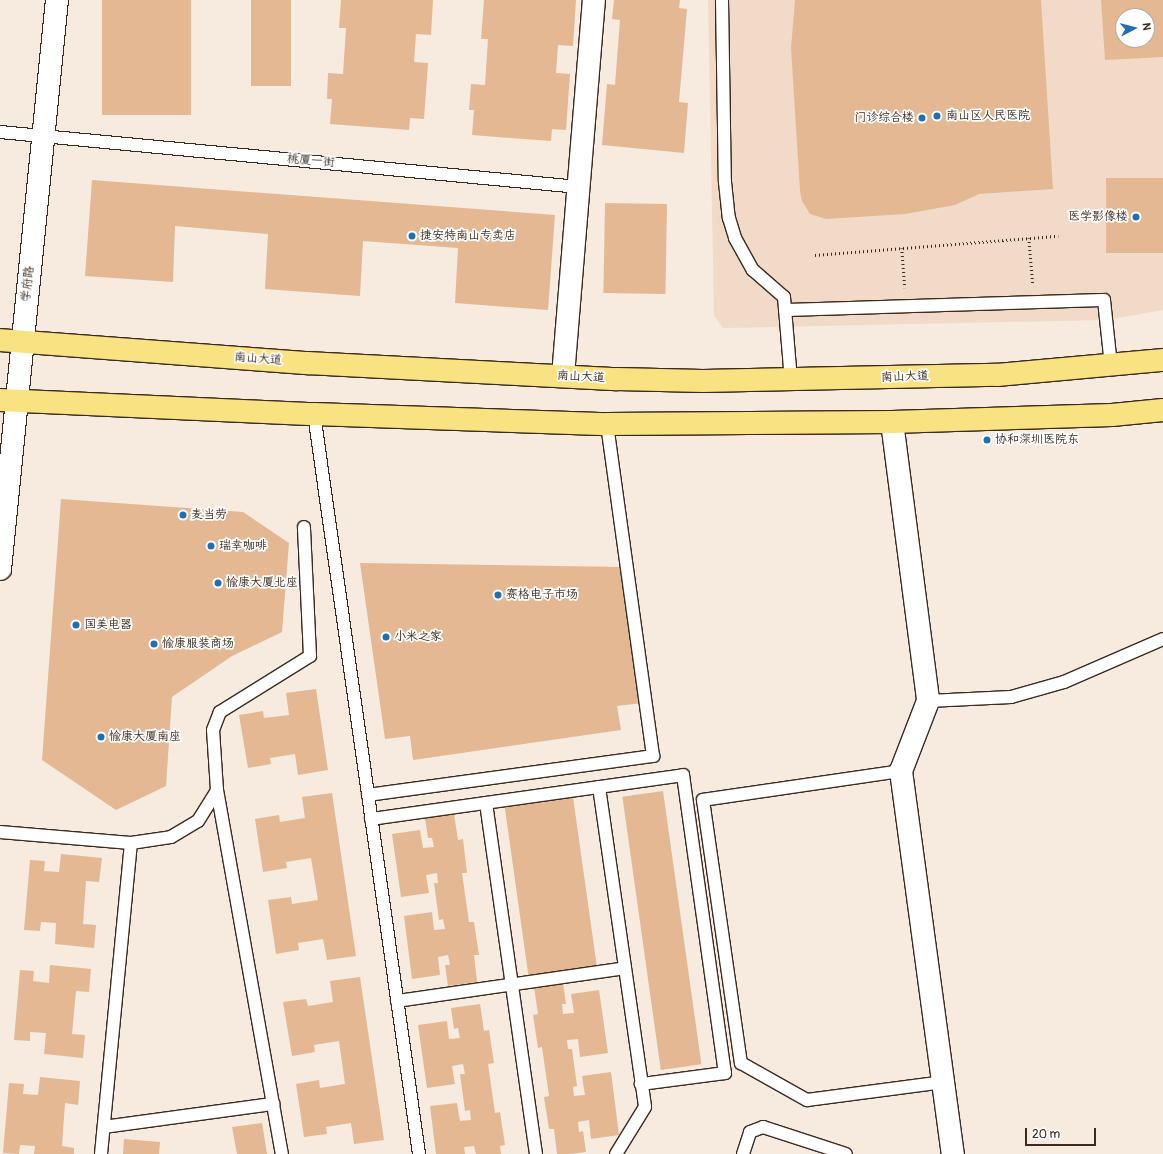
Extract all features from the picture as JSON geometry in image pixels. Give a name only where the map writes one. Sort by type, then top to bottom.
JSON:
[{"type":"main road","name":"南山大道","points":[[0,340],[307,363],[563,376],[791,381],[997,374],[1163,360]]},
{"type":"main road","points":[[8,400],[314,414],[607,424],[892,422],[1112,415],[1163,410]]},
{"type":"street","name":"学府路","points":[[0,569],[8,400],[23,342],[57,0]]},
{"type":"street","points":[[563,376],[594,0]]},
{"type":"street","points":[[892,422],[928,701],[901,771],[953,1154]]},
{"type":"lane","points":[[722,0],[725,182],[729,218],[744,255],[753,270],[784,297],[791,381]]},
{"type":"lane","name":"桃厦一街","points":[[0,132],[579,187]]},
{"type":"lane","points":[[785,310],[1104,300],[1111,365]]},
{"type":"lane","points":[[314,414],[419,1154]]},
{"type":"lane","points":[[368,795],[653,756],[607,424]]},
{"type":"lane","points":[[282,1154],[217,790],[213,730],[220,712],[310,656],[304,527]]},
{"type":"lane","points":[[928,701],[1011,697],[1064,682],[1163,639]]},
{"type":"lane","points":[[901,771],[703,800],[741,1063],[807,1100],[944,1082]]},
{"type":"lane","points":[[371,819],[683,775],[725,1073],[641,1084]]},
{"type":"lane","points":[[599,787],[645,1106],[616,1154]]},
{"type":"lane","points":[[0,832],[131,843],[171,837],[198,821],[217,790]]},
{"type":"lane","points":[[486,803],[536,1154]]},
{"type":"lane","points":[[102,1154],[131,843]]},
{"type":"lane","points":[[397,1001],[624,968]]},
{"type":"lane","points":[[104,1127],[273,1104]]},
{"type":"lane","points":[[742,1154],[750,1132],[763,1127],[846,1154]]},
{"type":"path","points":[[816,255],[1058,236]]},
{"type":"path","points":[[1029,238],[1034,301]]},
{"type":"path","points":[[902,248],[907,306]]},
{"type":"shaded area","name":"南山区人民医院","points":[[708,0],[1163,0],[1163,310],[1107,320],[723,328],[714,316]]},
{"type":"building","points":[[102,0],[191,0],[191,115],[102,115]]},
{"type":"building","points":[[251,0],[291,0],[291,86],[251,86]]},
{"type":"building","points":[[341,0],[433,0],[431,35],[416,34],[414,62],[428,63],[424,119],[410,118],[409,130],[330,124],[332,99],[327,99],[328,73],[343,74],[346,28],[339,28]]},
{"type":"building","points":[[484,0],[576,0],[573,46],[558,45],[556,73],[570,74],[566,130],[552,129],[551,141],[472,135],[474,110],[469,110],[471,84],[485,85],[488,39],[481,39]]},
{"type":"building","points":[[614,0],[680,0],[679,8],[687,9],[679,102],[688,103],[684,153],[602,145],[607,84],[615,85],[620,20],[612,19]]},
{"type":"building","name":"门诊综合楼","points":[[795,0],[1041,0],[1053,189],[979,194],[955,205],[905,214],[826,219],[810,214],[802,201],[800,191],[791,48]]},
{"type":"building","points":[[1101,0],[1163,0],[1163,57],[1105,60]]},
{"type":"building","name":"医学影像楼","points":[[1106,178],[1163,178],[1163,253],[1106,253]]},
{"type":"building","points":[[92,180],[555,215],[548,310],[455,303],[458,248],[363,241],[360,296],[265,289],[268,234],[175,226],[173,282],[85,276]]},
{"type":"building","points":[[605,203],[667,204],[665,294],[603,293]]},
{"type":"building","name":"愉康服装商场","points":[[61,499],[243,512],[289,543],[282,632],[232,656],[172,697],[166,786],[116,810],[42,760]]},
{"type":"building","points":[[360,563],[622,567],[642,703],[617,706],[621,730],[413,760],[410,736],[385,739]]},
{"type":"building","points":[[316,689],[328,770],[298,775],[295,754],[270,758],[271,764],[248,768],[239,715],[263,711],[264,718],[289,715],[286,693]]},
{"type":"building","points":[[663,791],[701,1064],[661,1070],[622,797]]},
{"type":"building","points":[[332,793],[356,956],[327,960],[323,939],[298,943],[299,950],[276,954],[268,900],[291,897],[292,904],[318,900],[311,858],[286,862],[287,868],[263,872],[255,819],[279,815],[280,822],[305,818],[302,797]]},
{"type":"building","points":[[573,797],[597,966],[528,976],[505,807]]},
{"type":"building","points":[[454,814],[458,840],[463,839],[467,873],[462,873],[469,922],[474,922],[479,955],[474,955],[477,982],[448,986],[445,965],[450,965],[448,955],[438,957],[440,975],[412,979],[404,916],[432,912],[434,930],[445,929],[443,919],[439,920],[434,883],[438,883],[437,873],[426,875],[429,893],[401,897],[392,834],[420,830],[423,848],[434,847],[432,838],[428,838],[425,818]]},
{"type":"building","points":[[61,854],[102,858],[99,882],[86,881],[83,924],[96,925],[94,948],[55,944],[56,923],[41,922],[40,931],[24,930],[30,860],[45,861],[44,871],[59,872]]},
{"type":"building","points":[[50,965],[91,969],[89,992],[76,991],[72,1034],[85,1035],[83,1058],[44,1054],[46,1033],[30,1032],[30,1041],[14,1040],[20,970],[34,971],[33,981],[49,983]]},
{"type":"building","points":[[360,977],[384,1140],[354,1144],[351,1123],[326,1127],[327,1134],[304,1137],[296,1084],[319,1080],[320,1088],[345,1084],[339,1041],[314,1045],[315,1052],[292,1056],[283,1002],[306,999],[308,1006],[333,1002],[330,981]]},
{"type":"building","points":[[563,983],[566,1004],[562,1004],[563,1014],[574,1013],[571,994],[599,990],[608,1053],[580,1057],[578,1039],[567,1040],[568,1049],[572,1049],[577,1086],[573,1087],[574,1096],[585,1095],[582,1076],[611,1072],[619,1135],[591,1139],[589,1120],[578,1122],[579,1132],[583,1131],[586,1152],[557,1154],[554,1129],[549,1129],[544,1097],[549,1096],[542,1047],[538,1048],[533,1015],[538,1014],[534,987]]},
{"type":"building","points":[[480,1004],[484,1031],[489,1030],[494,1063],[488,1064],[495,1113],[500,1112],[505,1145],[500,1146],[501,1154],[476,1154],[474,1146],[464,1147],[465,1154],[436,1154],[430,1106],[457,1103],[460,1121],[471,1120],[470,1110],[465,1111],[460,1074],[465,1074],[463,1064],[452,1066],[455,1084],[427,1088],[418,1025],[447,1021],[449,1039],[460,1038],[458,1028],[454,1029],[451,1008]]},
{"type":"building","points":[[40,1077],[80,1081],[78,1105],[65,1103],[62,1146],[74,1148],[74,1154],[34,1154],[35,1146],[20,1145],[19,1154],[3,1153],[9,1083],[24,1084],[23,1094],[38,1095]]},
{"type":"building","points":[[262,1123],[267,1154],[237,1154],[232,1127]]},
{"type":"building","points":[[124,1139],[160,1142],[159,1154],[123,1154]]},
{"type":"place","name":"南山区人民医院","points":[[937,116]]},
{"type":"place","name":"门诊综合楼","points":[[922,118]]},
{"type":"place","name":"医学影像楼","points":[[1136,217]]},
{"type":"place","name":"捷安特南山专卖店","points":[[412,236]]},
{"type":"place","name":"协和深圳医院东","points":[[987,440]]},
{"type":"place","name":"麦当劳","points":[[183,515]]},
{"type":"place","name":"瑞幸咖啡","points":[[211,546]]},
{"type":"place","name":"愉康大厦北座","points":[[218,583]]},
{"type":"place","name":"赛格电子市场","points":[[498,595]]},
{"type":"place","name":"国美电器","points":[[76,625]]},
{"type":"place","name":"小米之家","points":[[386,637]]},
{"type":"place","name":"愉康服装商场","points":[[154,644]]},
{"type":"place","name":"愉康大厦南座","points":[[101,737]]}]
